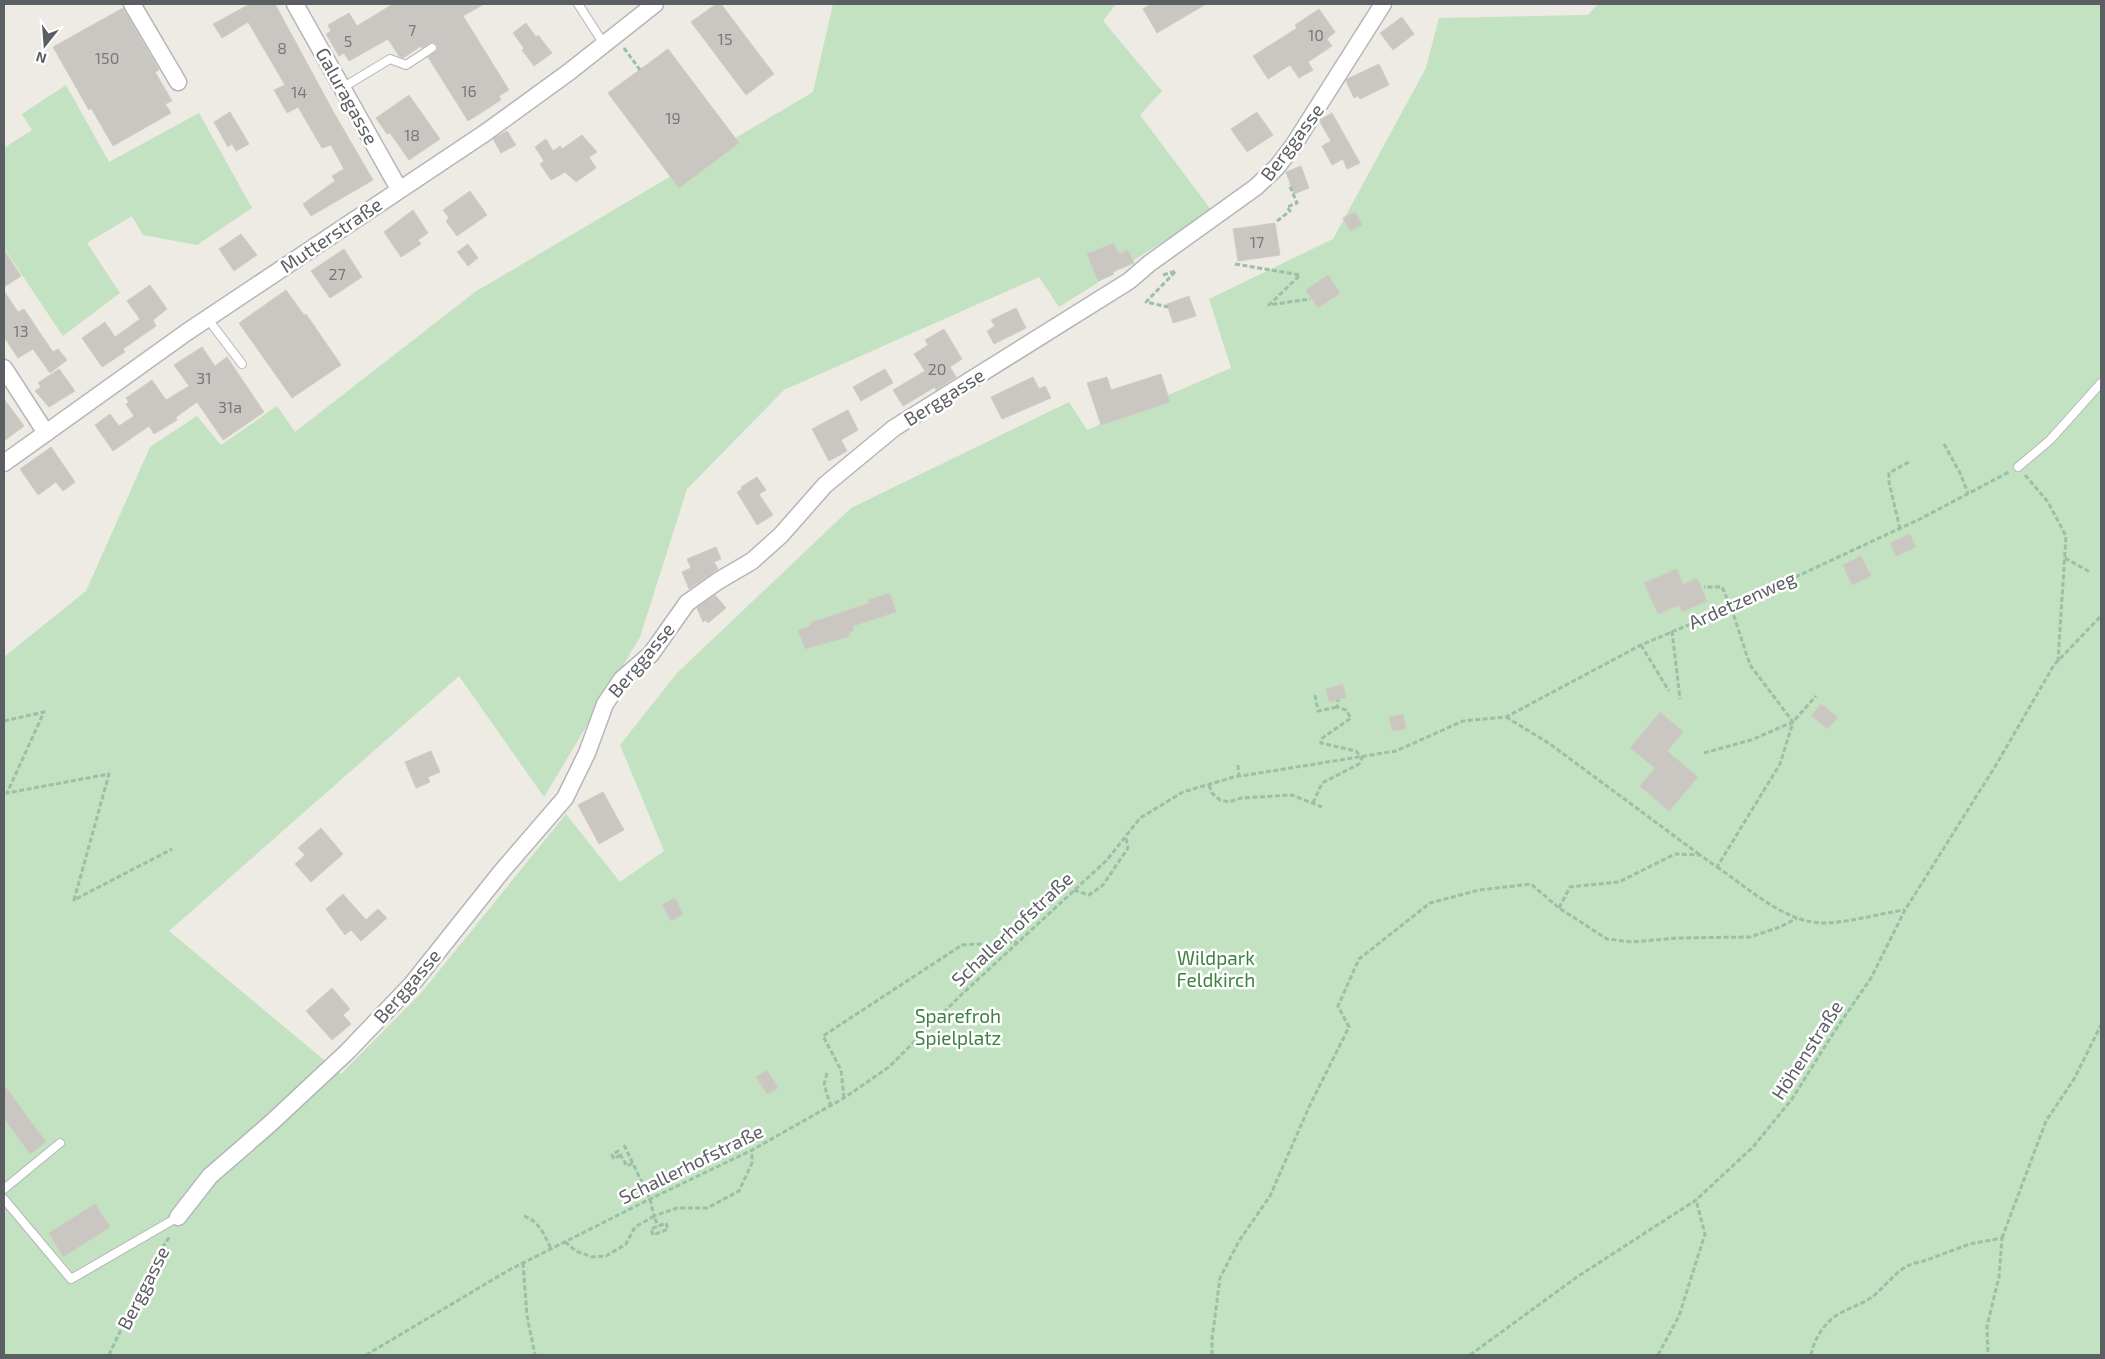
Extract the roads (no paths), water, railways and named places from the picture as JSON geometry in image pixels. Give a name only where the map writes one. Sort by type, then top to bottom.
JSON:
[{"type":"street","points":[[132,4],[178,82]]},
{"type":"street","name":"Galuragasse","points":[[295,4],[399,189]]},
{"type":"street","name":"Mutterstraße","points":[[4,463],[207,318],[485,132],[655,4]]},
{"type":"street","name":"Berggasse","points":[[178,1217],[210,1176],[271,1123],[347,1052],[412,984],[502,871],[565,798],[588,753],[605,704],[622,679],[651,654],[687,604],[718,581],[752,561],[781,535],[825,485],[894,428],[1130,282],[1150,263],[1256,187],[1277,167],[1293,146],[1383,4]]},
{"type":"street","points":[[4,368],[46,433]]},
{"type":"lane","points":[[578,4],[609,40]]},
{"type":"lane","points":[[342,88],[390,59],[406,65],[432,48]]},
{"type":"lane","points":[[207,318],[242,364]]},
{"type":"lane","points":[[2018,467],[2050,440],[2101,383]]},
{"type":"lane","points":[[4,1188],[60,1143]]},
{"type":"lane","points":[[4,1199],[71,1278],[178,1217]]},
{"type":"park label","name":"Wildpark Feldkirch","points":[[1216,969]]},
{"type":"park label","name":"Sparefroh Spielplatz","points":[[958,1027]]}]
